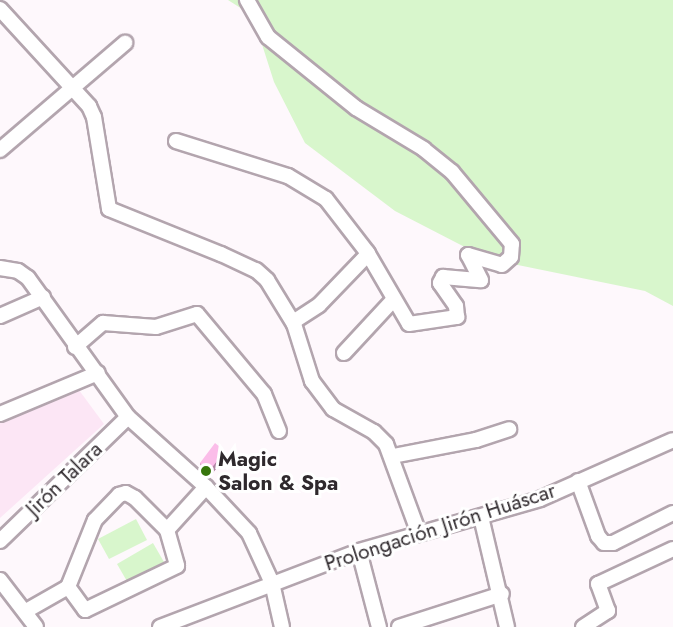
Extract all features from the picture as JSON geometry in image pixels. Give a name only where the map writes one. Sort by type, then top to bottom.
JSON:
[{"type":"street","points":[[176,141],[309,186],[342,215],[409,324],[457,317],[440,279],[478,281],[482,277],[467,258],[468,255],[502,265],[511,257],[512,244],[452,172],[424,149],[356,108],[268,37],[247,0]]},
{"type":"street","points":[[0,9],[74,90],[94,117],[110,209],[256,270],[293,322],[312,381],[333,409],[374,432],[393,456],[418,531]]},
{"type":"street","points":[[0,150],[74,90],[125,43]]},
{"type":"street","points":[[293,322],[319,305],[368,254]]},
{"type":"street","points":[[0,268],[18,271],[43,297],[75,347],[98,373],[128,417],[206,487],[249,533],[273,583],[282,627]]},
{"type":"street","points":[[0,316],[43,297]]},
{"type":"street","points":[[344,353],[393,300]]},
{"type":"street","points":[[75,347],[103,323],[156,327],[197,314],[264,394],[279,431]]},
{"type":"street","points":[[0,414],[98,373]]},
{"type":"street","name":"Jirón Talara","points":[[0,541],[128,417]]},
{"type":"street","points":[[393,456],[476,440],[509,429]]},
{"type":"street","name":"Prolongación Jirón Huáscar","points":[[160,627],[359,551],[418,531],[481,517],[540,499],[673,440]]},
{"type":"street","points":[[578,481],[598,536],[604,543],[613,543],[673,513]]},
{"type":"street","points":[[167,530],[206,487]]},
{"type":"street","points":[[26,611],[68,587],[95,520],[119,495],[126,493],[135,498],[167,530],[177,566],[85,610],[68,587]]},
{"type":"street","points":[[481,517],[502,594],[507,627]]},
{"type":"street","points":[[583,627],[608,611],[598,584],[673,549]]},
{"type":"street","points":[[359,551],[379,627]]},
{"type":"street","points":[[0,580],[36,627]]},
{"type":"street","points":[[399,627],[502,594]]},
{"type":"shaded area","points":[[76,386],[104,424],[0,518],[0,421]]},
{"type":"green space","points":[[228,0],[673,0],[673,306],[645,291],[488,259],[395,211],[305,143],[274,82],[253,16]]},
{"type":"green space","points":[[136,519],[147,540],[109,559],[98,539]]},
{"type":"green space","points":[[153,543],[164,562],[128,583],[117,564]]},
{"type":"building","points":[[215,443],[225,451],[209,471],[200,463]]},
{"type":"place","name":"Magic Salon & Spa","points":[[206,471]]}]
